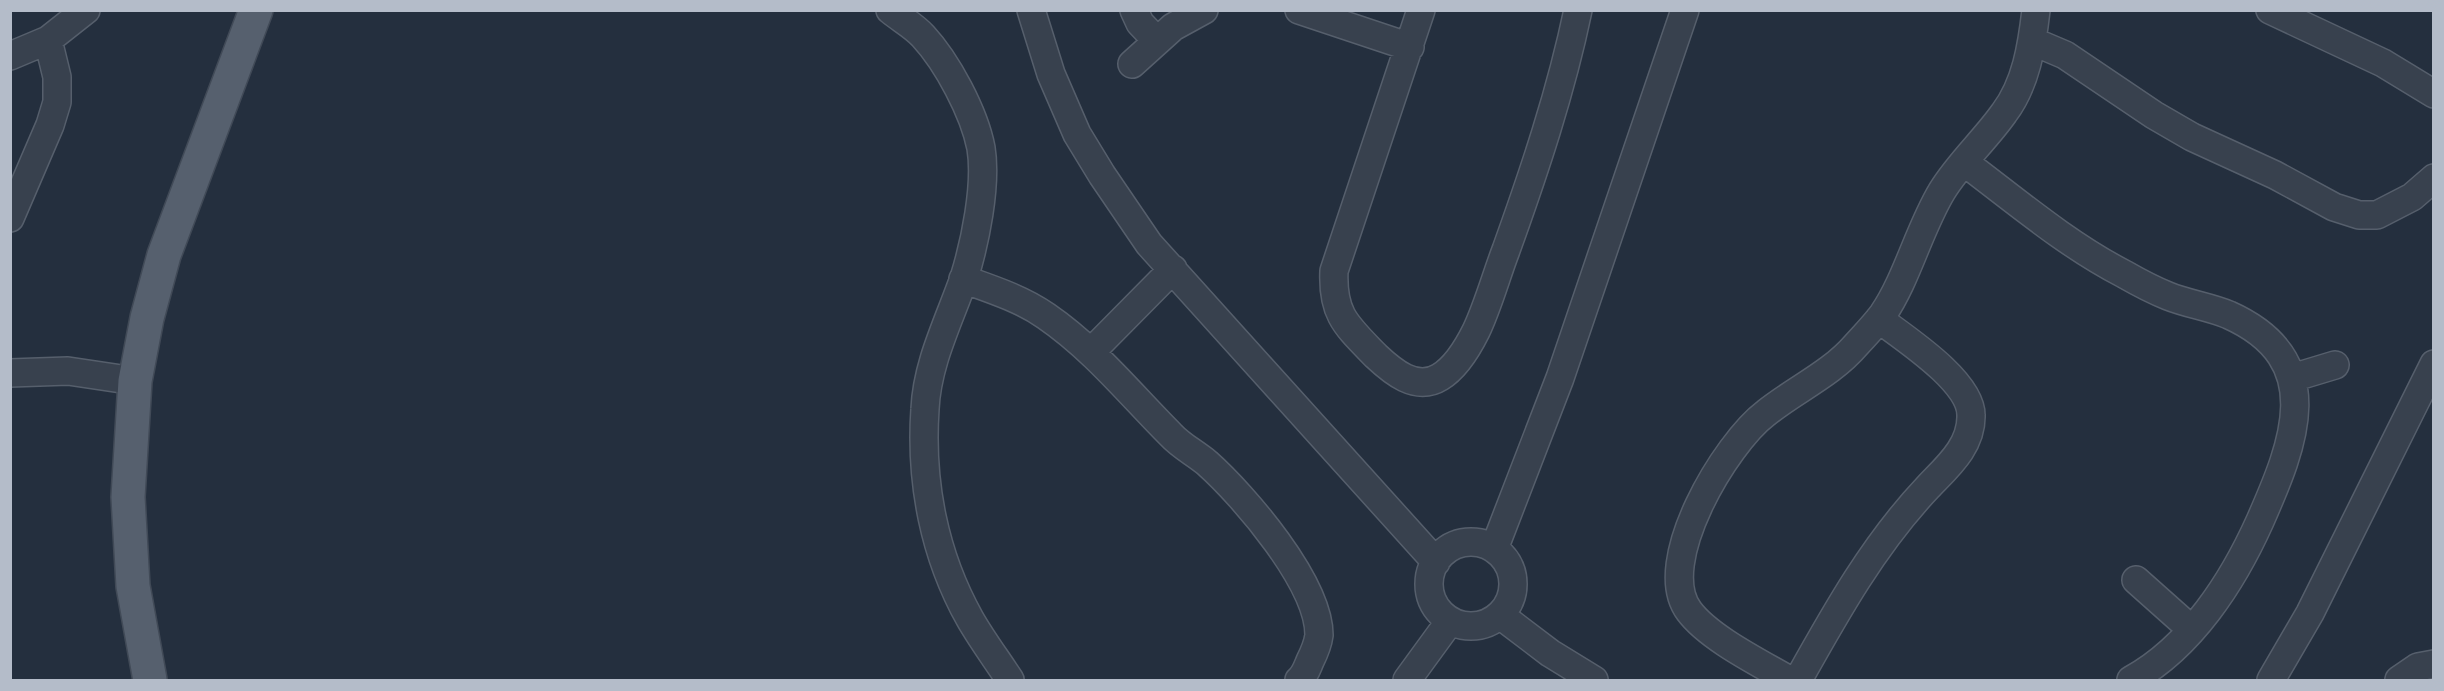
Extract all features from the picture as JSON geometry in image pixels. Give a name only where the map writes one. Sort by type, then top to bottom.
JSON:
[{"type":"main road","points":[[150,681],[133,586],[128,497],[135,381],[164,255],[256,10]]},
{"type":"street","points":[[10,56],[48,40],[86,10]]},
{"type":"street","points":[[890,10],[922,35],[950,73],[970,117],[981,149],[981,188],[975,236],[963,279],[934,358],[925,406],[924,466],[931,516],[941,556],[970,619],[1010,681]]},
{"type":"street","points":[[1031,10],[1034,26],[1051,74],[1077,134],[1149,244],[1436,562]]},
{"type":"street","points":[[1134,10],[1140,23],[1157,40]]},
{"type":"street","points":[[1132,64],[1173,27],[1204,10]]},
{"type":"street","points":[[1299,10],[1410,47]]},
{"type":"street","points":[[1421,10],[1334,271],[1333,285],[1335,305],[1353,332],[1398,376],[1415,381],[1439,378],[1461,356],[1476,330],[1520,210],[1558,89],[1578,10]]},
{"type":"street","points":[[1494,549],[1560,378],[1685,10]]},
{"type":"street","points":[[1789,681],[1700,623],[1688,610],[1678,582],[1689,532],[1703,497],[1725,458],[1744,432],[1766,412],[1830,370],[1854,348],[1879,319],[1907,267],[1922,230],[1943,190],[2005,112],[2021,84],[2032,41],[2036,10]]},
{"type":"street","points":[[2270,10],[2383,63],[2433,94]]},
{"type":"street","points":[[10,218],[50,125],[57,102],[57,77],[48,40]]},
{"type":"street","points":[[2032,41],[2065,55],[2154,115],[2192,137],[2275,175],[2334,207],[2359,215],[2377,215],[2412,197],[2433,178]]},
{"type":"street","points":[[1964,162],[2100,262],[2169,297],[2228,315],[2253,328],[2272,346],[2292,378],[2295,420],[2283,469],[2235,573],[2213,606],[2170,651],[2131,681]]},
{"type":"street","points":[[1091,352],[1173,269]]},
{"type":"street","points":[[963,279],[1002,294],[1043,314],[1091,352],[1173,437],[1206,462],[1245,500],[1279,546],[1307,591],[1319,636],[1314,653],[1299,681]]},
{"type":"street","points":[[1798,681],[1835,615],[1886,536],[1957,456],[1968,438],[1972,414],[1965,395],[1954,379],[1879,319]]},
{"type":"street","points":[[2271,681],[2310,613],[2433,364]]},
{"type":"street","points":[[2292,378],[2335,365]]},
{"type":"street","points":[[10,373],[68,372],[135,381]]},
{"type":"street","points":[[1472,542],[1486,544],[1494,549],[1508,563],[1513,576],[1513,590],[1508,604],[1500,615],[1476,626],[1450,621],[1432,601],[1429,588],[1430,574],[1436,562],[1445,551],[1458,544],[1472,542]]},
{"type":"street","points":[[2136,580],[2191,629]]},
{"type":"street","points":[[1500,615],[1550,653],[1594,681]]},
{"type":"street","points":[[1407,681],[1450,621]]},
{"type":"street","points":[[2399,681],[2418,667],[2433,664]]}]
